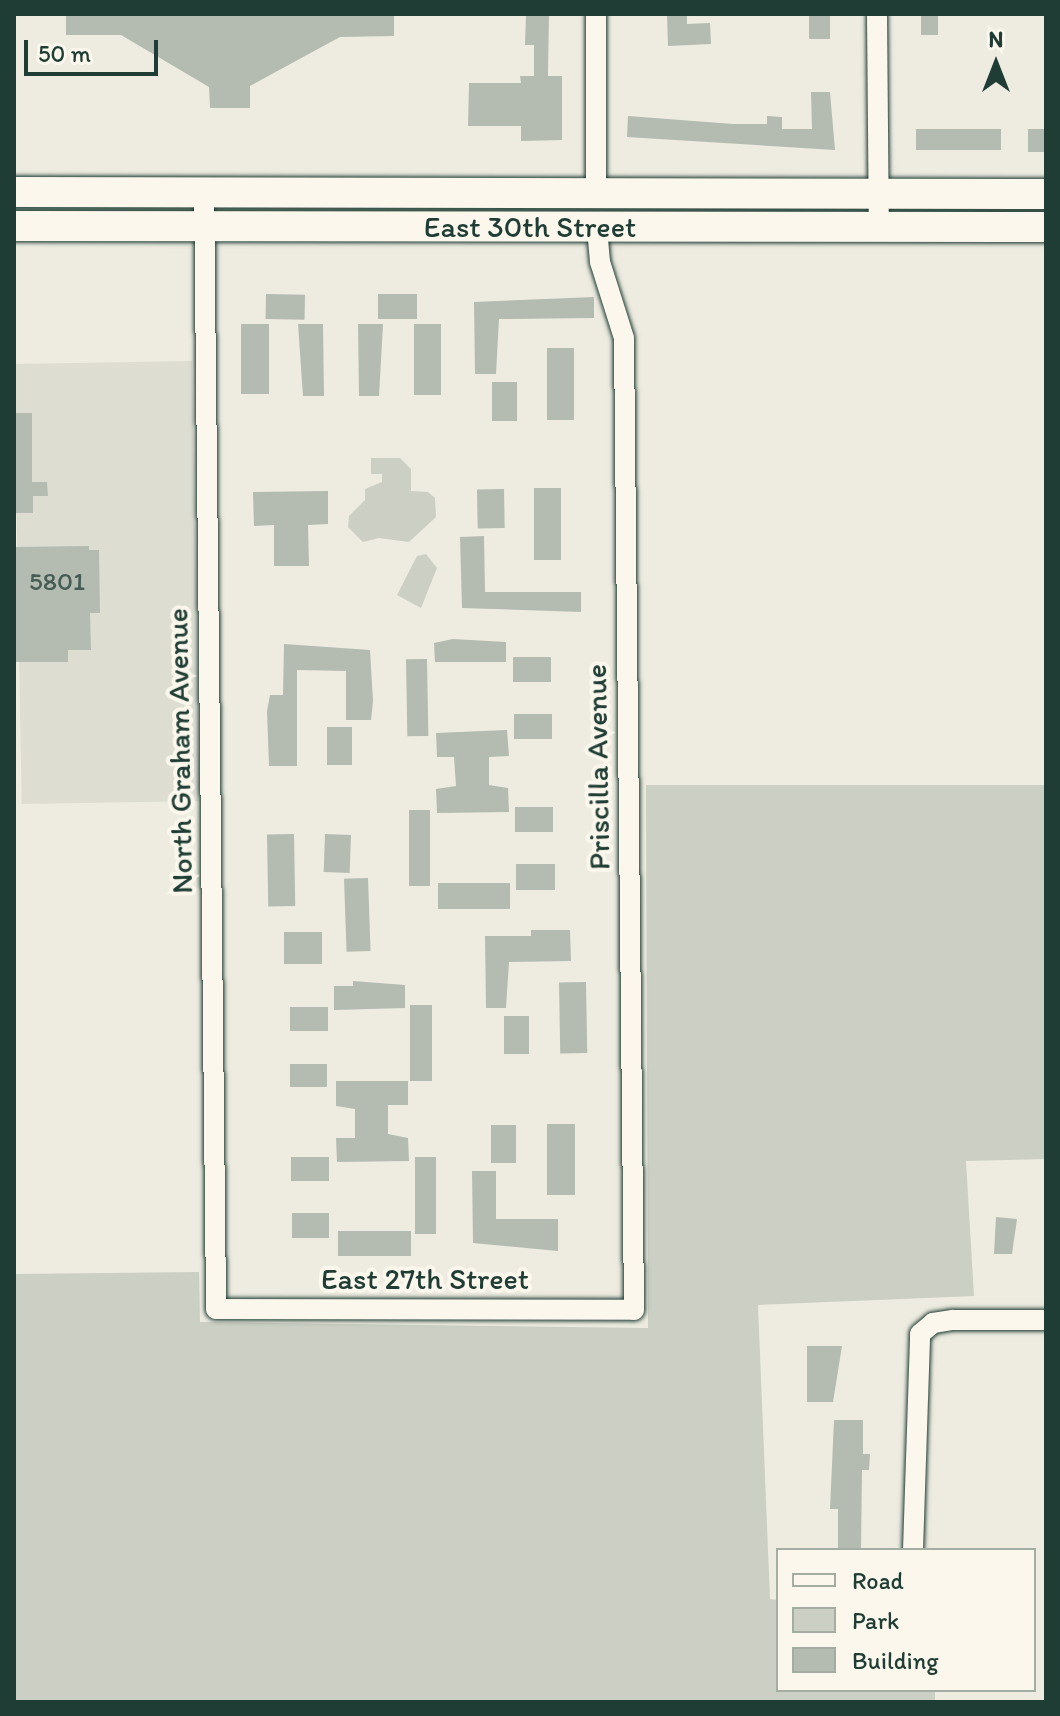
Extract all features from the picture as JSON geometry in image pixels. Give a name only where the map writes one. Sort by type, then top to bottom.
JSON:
[{"type":"main road","name":"East 30th Street","points":[[14,192],[1046,194]]},
{"type":"main road","name":"East 30th Street","points":[[14,226],[1046,227]]},
{"type":"street","points":[[596,14],[596,193]]},
{"type":"street","points":[[877,14],[879,227]]},
{"type":"street","name":"North Graham Avenue","points":[[204,193],[216,1309]]},
{"type":"street","name":"Priscilla Avenue","points":[[597,227],[600,262],[624,338],[634,1310]]},
{"type":"street","name":"East 27th Street","points":[[216,1309],[634,1310]]},
{"type":"street","points":[[913,1548],[917,1341],[933,1323],[1046,1320]]},
{"type":"shaded area","points":[[192,361],[200,801],[22,804],[14,364]]},
{"type":"green space","points":[[371,458],[400,458],[411,469],[411,491],[428,492],[435,498],[436,517],[409,542],[379,538],[363,542],[348,527],[349,516],[365,500],[365,489],[382,482],[382,474],[371,474]]},
{"type":"green space","points":[[426,554],[437,568],[421,608],[397,595],[417,556]]},
{"type":"green space","points":[[646,785],[1044,785],[1046,1159],[966,1161],[974,1296],[758,1305],[770,1599],[776,1600],[776,1692],[935,1692],[935,1702],[14,1702],[14,1274],[199,1272],[200,1322],[648,1328]]},
{"type":"building","points":[[526,14],[549,14],[548,76],[562,76],[562,140],[521,141],[521,126],[468,126],[469,83],[521,83],[520,76],[534,76],[534,45],[525,45]]},
{"type":"building","points":[[667,14],[687,14],[687,24],[710,23],[711,44],[668,46]]},
{"type":"building","points":[[809,14],[830,14],[830,39],[809,39]]},
{"type":"building","points":[[921,14],[938,14],[938,35],[921,35]]},
{"type":"building","points":[[66,15],[394,15],[394,36],[340,37],[250,86],[250,108],[210,108],[209,87],[121,35],[66,35]]},
{"type":"building","points":[[811,92],[830,92],[835,150],[627,137],[628,116],[733,124],[767,124],[767,116],[782,117],[782,129],[812,129]]},
{"type":"building","points":[[916,129],[1001,129],[1001,150],[916,150]]},
{"type":"building","points":[[1028,129],[1046,129],[1046,152],[1028,152]]},
{"type":"building","points":[[266,294],[305,295],[305,320],[266,319]]},
{"type":"building","points":[[378,294],[417,294],[417,319],[378,319]]},
{"type":"building","points":[[594,297],[594,318],[499,319],[496,374],[475,374],[474,302]]},
{"type":"building","points":[[241,324],[269,324],[269,394],[241,394]]},
{"type":"building","points":[[298,324],[323,324],[324,396],[303,396]]},
{"type":"building","points":[[358,324],[383,324],[379,396],[359,396]]},
{"type":"building","points":[[414,324],[441,324],[441,395],[414,395]]},
{"type":"building","points":[[547,348],[574,348],[574,420],[547,420]]},
{"type":"building","points":[[492,382],[517,382],[517,421],[492,421]]},
{"type":"building","points":[[14,413],[32,413],[32,482],[47,482],[48,496],[33,496],[33,513],[14,513]]},
{"type":"building","points":[[534,488],[561,488],[561,560],[534,560]]},
{"type":"building","points":[[477,489],[504,489],[505,528],[478,528]]},
{"type":"building","points":[[328,491],[328,524],[308,525],[309,566],[274,566],[274,525],[254,526],[253,492]]},
{"type":"building","points":[[484,536],[485,592],[581,592],[581,612],[462,608],[460,537]]},
{"type":"building","points":[[89,546],[89,550],[99,550],[100,613],[90,613],[91,650],[68,650],[68,662],[16,662],[14,547]]},
{"type":"building","points":[[453,639],[506,642],[506,662],[435,662],[434,643]]},
{"type":"building","points":[[284,644],[370,650],[371,720],[346,720],[346,671],[297,670],[297,766],[269,766],[267,711],[270,695],[283,695]]},
{"type":"building","points":[[513,657],[551,657],[551,682],[513,682]]},
{"type":"building","points":[[406,659],[427,659],[428,736],[407,736]]},
{"type":"building","points":[[514,714],[552,714],[552,739],[514,739]]},
{"type":"building","points":[[327,727],[352,727],[352,765],[327,765]]},
{"type":"building","points":[[507,730],[509,756],[489,757],[489,785],[508,788],[509,812],[437,813],[436,789],[456,786],[454,757],[437,757],[436,733]]},
{"type":"building","points":[[515,807],[553,807],[553,832],[515,832]]},
{"type":"building","points":[[409,810],[430,810],[430,886],[409,886]]},
{"type":"building","points":[[267,834],[294,834],[295,906],[268,906]]},
{"type":"building","points":[[325,834],[351,835],[350,873],[324,872]]},
{"type":"building","points":[[516,864],[555,864],[555,890],[516,890]]},
{"type":"building","points":[[368,878],[371,951],[347,952],[344,879]]},
{"type":"building","points":[[438,883],[510,883],[510,909],[438,909]]},
{"type":"building","points":[[531,930],[570,930],[571,961],[509,962],[506,1008],[486,1008],[485,936],[531,936]]},
{"type":"building","points":[[284,932],[322,932],[322,964],[284,964]]},
{"type":"building","points":[[353,981],[405,985],[405,1008],[334,1010],[334,986],[353,986]]},
{"type":"building","points":[[559,982],[586,982],[587,1053],[560,1053]]},
{"type":"building","points":[[410,1005],[432,1005],[432,1081],[410,1081]]},
{"type":"building","points":[[290,1007],[328,1007],[328,1031],[290,1031]]},
{"type":"building","points":[[504,1016],[529,1016],[529,1054],[504,1054]]},
{"type":"building","points":[[290,1064],[327,1064],[327,1087],[290,1087]]},
{"type":"building","points":[[336,1081],[408,1081],[408,1105],[388,1105],[388,1134],[408,1138],[409,1161],[337,1162],[336,1138],[355,1138],[355,1109],[336,1106]]},
{"type":"building","points":[[547,1124],[575,1124],[575,1195],[547,1195]]},
{"type":"building","points":[[491,1125],[516,1125],[516,1163],[491,1163]]},
{"type":"building","points":[[291,1157],[329,1157],[329,1181],[291,1181]]},
{"type":"building","points":[[415,1157],[436,1157],[436,1234],[415,1234]]},
{"type":"building","points":[[472,1171],[496,1171],[496,1219],[558,1219],[558,1251],[473,1243]]},
{"type":"building","points":[[292,1213],[329,1213],[329,1238],[292,1238]]},
{"type":"building","points":[[996,1217],[1017,1219],[1012,1254],[994,1254]]},
{"type":"building","points":[[338,1231],[411,1231],[411,1256],[338,1256]]},
{"type":"building","points":[[807,1346],[842,1346],[833,1402],[807,1402]]},
{"type":"building","points":[[834,1420],[863,1420],[863,1454],[870,1454],[869,1470],[862,1470],[861,1548],[838,1548],[838,1509],[830,1509]]}]
